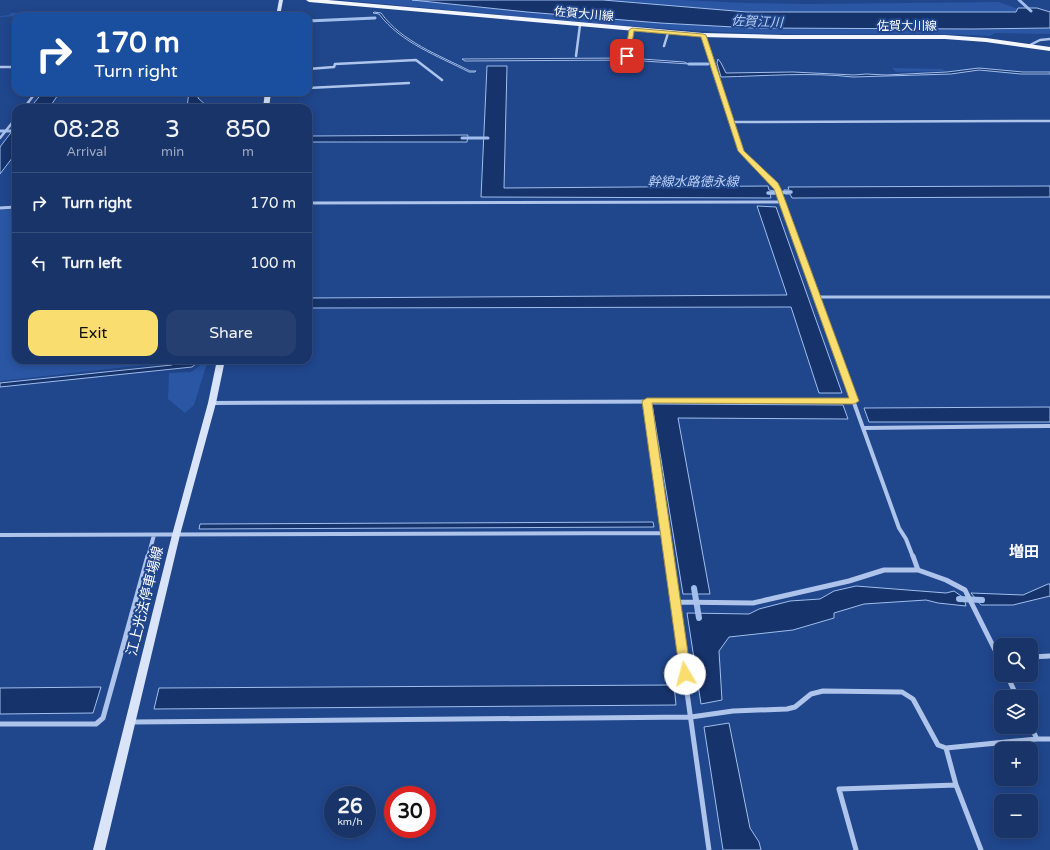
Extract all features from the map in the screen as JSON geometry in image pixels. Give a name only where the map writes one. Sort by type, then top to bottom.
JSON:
[{"type":"main road","points":[[279,12],[281,0]]},
{"type":"main road","name":"佐賀大川線","points":[[309,0],[668,33],[784,37],[945,37],[986,40],[1050,49]]},
{"type":"main road","name":"江上光法停車場線","points":[[99,850],[176,535],[212,403],[220,364]]},
{"type":"street","points":[[576,56],[580,25]]},
{"type":"street","points":[[627,56],[632,30]]},
{"type":"street","points":[[664,46],[668,33]]},
{"type":"street","points":[[703,35],[741,151],[775,184],[780,195],[899,528],[906,539],[918,570]]},
{"type":"street","points":[[1030,46],[1040,40],[1050,39]]},
{"type":"street","points":[[312,69],[334,68],[334,64],[416,60],[442,80]]},
{"type":"street","points":[[0,67],[12,67]]},
{"type":"street","points":[[312,88],[409,83]]},
{"type":"street","points":[[731,122],[1050,121]]},
{"type":"street","points":[[0,138],[12,123]]},
{"type":"street","points":[[312,203],[782,202]]},
{"type":"street","points":[[0,208],[12,207]]},
{"type":"street","points":[[816,298],[1050,297]]},
{"type":"street","points":[[647,401],[709,850]]},
{"type":"street","points":[[212,403],[854,401]]},
{"type":"street","points":[[864,428],[1050,426]]},
{"type":"street","points":[[0,536],[665,533]]},
{"type":"street","points":[[0,724],[96,724],[103,718],[154,535]]},
{"type":"street","points":[[675,602],[753,604],[849,581],[884,570],[918,570],[946,580],[965,590],[994,646]]},
{"type":"street","points":[[1038,657],[1050,656]]},
{"type":"street","points":[[130,722],[691,717],[733,711],[787,709],[795,707],[811,694],[823,691],[902,692],[913,699],[938,745],[946,748],[1050,739]]},
{"type":"street","points":[[1034,734],[1037,739]]},
{"type":"street","points":[[946,748],[956,785],[981,850]]},
{"type":"street","points":[[856,850],[839,790],[956,785]]},
{"type":"shaded area","points":[[340,0],[412,0],[527,12],[660,23],[752,28],[1050,28],[1050,34],[995,33],[990,36],[929,34],[745,33],[593,23]]},
{"type":"shaded area","points":[[603,0],[681,0],[808,4],[999,2],[1018,9],[1017,12],[747,12]]},
{"type":"shaded area","points":[[12,13],[12,16],[0,17],[9,15]]},
{"type":"shaded area","points":[[892,68],[942,69],[945,71],[896,72]]},
{"type":"shaded area","points":[[12,209],[12,364],[153,364],[0,381],[0,210]]},
{"type":"shaded area","points":[[202,364],[207,364],[194,405],[185,413],[168,399],[169,373],[191,372]]},
{"type":"water","name":"佐賀江川","points":[[412,0],[603,0],[747,12],[1016,12],[1018,8],[1037,8],[1050,12],[1050,28],[752,28],[660,23],[527,12]]},
{"type":"water","points":[[373,13],[381,13],[399,32],[422,47],[470,71],[476,71],[469,72],[421,48],[398,33],[379,14]]},
{"type":"water","points":[[628,58],[684,62],[689,64],[628,60],[465,61],[462,59]]},
{"type":"water","points":[[718,59],[726,73],[793,72],[886,75],[947,72],[979,68],[1023,72],[1050,72],[1050,74],[1021,74],[979,70],[951,74],[853,77],[804,75],[721,77],[717,63]]},
{"type":"water","points":[[487,66],[507,66],[504,188],[768,186],[769,190],[774,191],[775,194],[770,194],[771,198],[481,197]]},
{"type":"water","points":[[40,96],[57,96],[52,104],[33,104]]},
{"type":"water","points":[[188,96],[198,96],[198,98],[205,104],[187,104]]},
{"type":"water","points":[[12,131],[12,158],[0,174],[0,147]]},
{"type":"water","points":[[468,135],[467,142],[312,142],[312,136]]},
{"type":"water","points":[[1050,186],[1050,197],[792,198],[790,194],[785,194],[784,190],[789,190],[788,187]]},
{"type":"water","points":[[757,206],[776,207],[842,393],[819,393],[791,307],[312,308],[312,298],[787,295]]},
{"type":"water","points":[[196,364],[192,367],[0,387],[0,383],[172,365]]},
{"type":"water","points":[[652,404],[843,405],[848,419],[678,418],[710,594],[683,594]]},
{"type":"water","points":[[1050,407],[1050,422],[869,422],[864,408]]},
{"type":"water","points":[[653,522],[654,527],[199,529],[200,524]]},
{"type":"water","points":[[1050,584],[1050,596],[1013,605],[981,605],[971,593],[1023,595]]},
{"type":"water","points":[[856,586],[946,593],[954,591],[964,598],[966,606],[926,600],[864,604],[834,613],[834,618],[793,630],[729,637],[719,651],[722,700],[701,704],[687,613],[749,614],[759,609],[790,601],[820,599],[834,591]]},
{"type":"water","points":[[674,685],[676,705],[154,709],[159,688]]},
{"type":"water","points":[[101,687],[93,713],[0,714],[0,688]]},
{"type":"water","points":[[729,723],[750,828],[759,842],[761,850],[723,850],[704,727]]},
{"type":"waterway","points":[[1019,0],[1031,11]]},
{"type":"waterway","points":[[312,21],[375,18]]},
{"type":"waterway","points":[[689,64],[708,64]]},
{"type":"waterway","points":[[0,131],[12,131]]},
{"type":"waterway","points":[[462,138],[488,138]]},
{"type":"waterway","name":"幹線水路徳永線","points":[[768,193],[791,192]]},
{"type":"waterway","points":[[694,588],[699,618]]},
{"type":"waterway","points":[[959,599],[982,600]]},
{"type":"district","name":"増田","points":[[1024,552]]},
{"type":"route","points":[[627,56],[632,30],[703,35],[741,151],[775,184],[854,401],[647,401],[685,674]]}]
